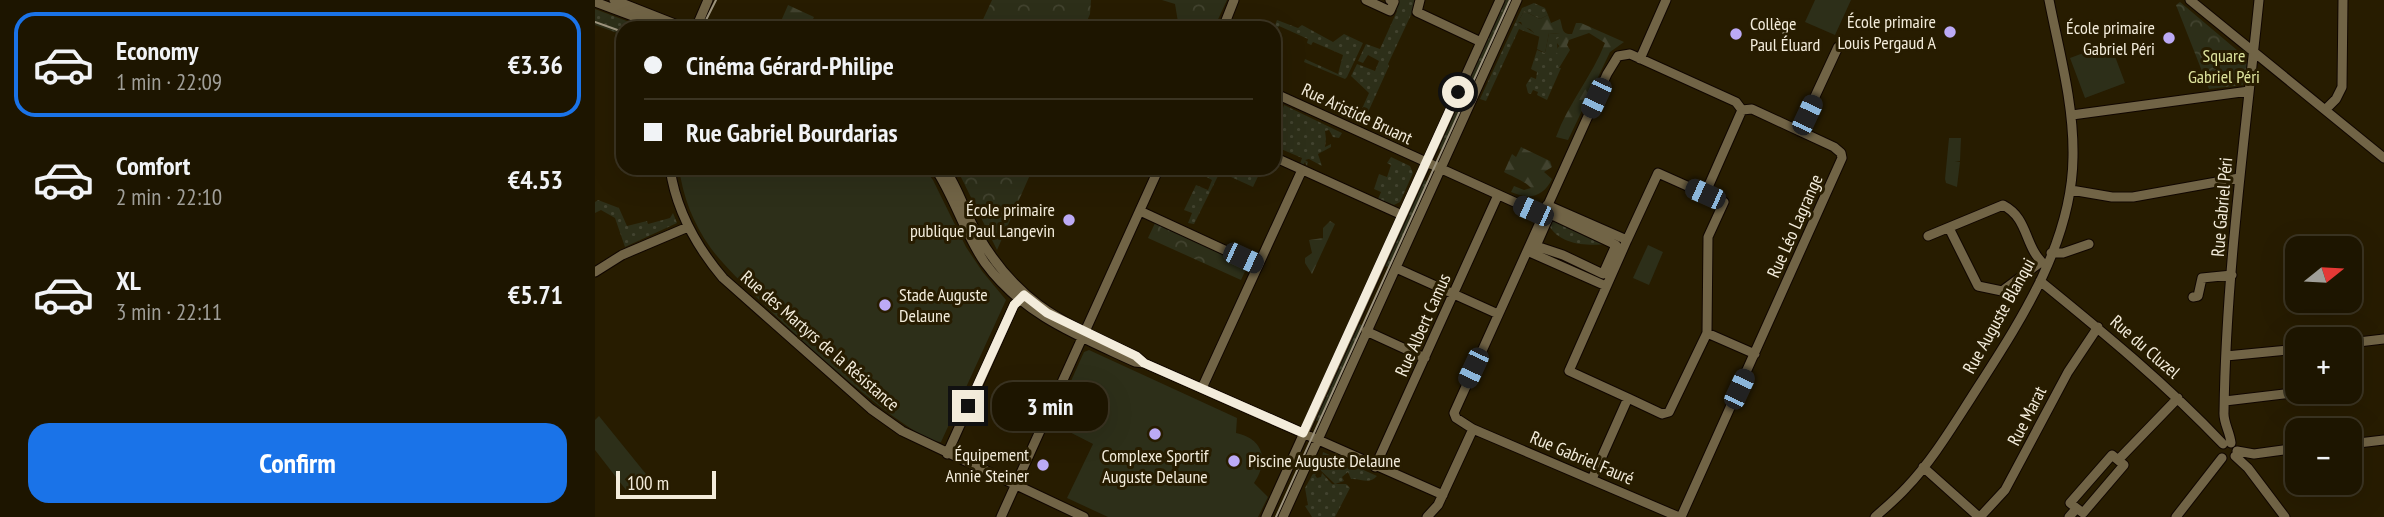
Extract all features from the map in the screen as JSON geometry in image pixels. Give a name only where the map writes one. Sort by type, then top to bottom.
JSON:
[{"type":"street","points":[[614,0],[667,21]]},
{"type":"street","points":[[699,21],[708,0]]},
{"type":"street","points":[[1226,21],[1234,0]]},
{"type":"street","points":[[1366,0],[1390,11],[1394,2],[1389,0]]},
{"type":"street","points":[[1420,0],[1417,12],[1481,41]]},
{"type":"street","points":[[1266,517],[1500,0]]},
{"type":"street","points":[[1283,517],[1517,0]]},
{"type":"street","points":[[1427,517],[1439,505],[1473,429],[1457,418],[1455,407],[1607,74],[1618,55],[1629,54],[1640,59],[1666,0]]},
{"type":"street","name":"Rue Auguste Blanqui","points":[[1875,517],[1907,488],[1943,441],[2007,342],[2040,281],[2043,264],[2060,231],[2071,190],[2072,116],[2049,0]]},
{"type":"street","points":[[2190,0],[2384,158]]},
{"type":"street","name":"Rue Gabriel Péri","points":[[2231,449],[2224,418],[2226,356],[2239,178],[2259,0]]},
{"type":"street","points":[[2326,109],[2336,99],[2342,87],[2343,0]]},
{"type":"street","points":[[595,2],[646,21]]},
{"type":"street","points":[[1800,131],[1838,47]]},
{"type":"street","name":"Rue Léo Lagrange","points":[[1640,59],[1736,103],[1742,110],[1752,110],[1838,149],[1841,162],[1680,517]]},
{"type":"street","points":[[2072,116],[2249,91]]},
{"type":"street","name":"Rue Aristide Bruant","points":[[1281,96],[1498,195],[1546,211]]},
{"type":"street","points":[[1705,194],[1742,110]]},
{"type":"street","points":[[1281,160],[1402,215]]},
{"type":"street","points":[[1202,388],[1302,170]]},
{"type":"street","points":[[1658,173],[1705,194],[1724,202],[1708,237],[1707,333],[1669,412],[1662,414],[1569,371],[1658,173]]},
{"type":"street","name":"Rue des Martyrs de la Résistance","points":[[671,175],[676,198],[688,227],[707,259],[723,278],[862,402],[902,431],[1084,517]]},
{"type":"street","points":[[939,175],[985,263],[1050,322],[1084,335],[1135,362],[1144,363],[1202,388],[1443,495]]},
{"type":"street","points":[[948,175],[991,258],[1021,297]]},
{"type":"street","points":[[1001,517],[1156,175]]},
{"type":"street","points":[[2071,190],[2112,197],[2133,197],[2239,178]]},
{"type":"street","name":"Rue Albert Camus","points":[[1375,467],[1498,195]]},
{"type":"street","points":[[1928,236],[2003,205],[2017,212],[2036,258],[2043,264],[2002,291],[1978,286],[1949,228]]},
{"type":"street","points":[[1140,211],[1257,265]]},
{"type":"street","points":[[1546,211],[1616,245],[1604,274],[1536,246],[1546,211]]},
{"type":"street","points":[[1546,211],[1627,240]]},
{"type":"street","points":[[595,272],[622,255],[688,227]]},
{"type":"street","points":[[2051,253],[2063,253],[2089,244]]},
{"type":"street","points":[[1527,251],[1607,286]]},
{"type":"street","points":[[1396,268],[1498,314]]},
{"type":"street","points":[[2193,297],[2198,296],[2202,278],[2232,275]]},
{"type":"street","name":"Rue du Cluzel","points":[[2040,281],[2098,327],[2231,449]]},
{"type":"street","points":[[947,454],[991,355],[1021,297]]},
{"type":"street","name":"Rue Marat","points":[[1980,517],[2005,490],[2068,372],[2098,327]]},
{"type":"street","points":[[1366,331],[1425,358]]},
{"type":"street","points":[[1707,333],[1755,354]]},
{"type":"street","points":[[2362,342],[2384,339]]},
{"type":"street","points":[[2226,356],[2285,350]]},
{"type":"street","points":[[2225,401],[2285,394]]},
{"type":"street","points":[[1591,478],[1628,398]]},
{"type":"street","points":[[2119,458],[2178,398]]},
{"type":"street","points":[[2212,433],[2222,425],[2224,418]]},
{"type":"street","name":"Rue Gabriel Fauré","points":[[1473,429],[1680,517]]},
{"type":"street","points":[[2362,443],[2384,440]]},
{"type":"street","points":[[2231,449],[2285,517]]},
{"type":"street","points":[[2176,517],[2222,458],[2219,453],[2231,449],[2251,454],[2285,450]]},
{"type":"street","points":[[2246,466],[2245,462],[2251,454]]},
{"type":"street","points":[[2112,455],[2119,458],[2124,466],[2083,513],[2076,509],[2070,503],[2112,455]]},
{"type":"street","points":[[1923,467],[1980,517]]},
{"type":"street","points":[[2069,517],[2076,509]]},
{"type":"green space","points":[[992,0],[1091,0],[1087,21],[982,21]]},
{"type":"green space","points":[[1162,0],[1227,0],[1217,21],[1178,21],[1175,4]]},
{"type":"green space","points":[[1396,0],[1418,0],[1361,124],[1356,122],[1369,93],[1351,76],[1357,64],[1375,71],[1379,61],[1368,55],[1363,63],[1358,61],[1366,44],[1380,49],[1397,11],[1394,6]]},
{"type":"green space","points":[[1503,0],[1515,0],[1446,151],[1436,147]]},
{"type":"green space","points":[[1815,0],[1851,0],[1835,35],[1805,22]]},
{"type":"green space","name":"Square Gabriel Péri","points":[[2180,2],[2244,56],[2249,64],[2246,82],[2242,85],[2209,89],[2176,5]]},
{"type":"green space","points":[[1534,3],[1545,8],[1548,15],[1540,19],[1524,11],[1518,22],[1534,33],[1541,33],[1540,37],[1519,29],[1486,101],[1480,99],[1522,8]]},
{"type":"green space","points":[[788,5],[814,17],[812,21],[781,21]]},
{"type":"green space","points":[[595,9],[627,21],[616,21],[616,32],[595,25]]},
{"type":"green space","points":[[1524,11],[1540,19],[1548,15],[1551,23],[1560,19],[1566,33],[1572,34],[1576,23],[1581,23],[1624,42],[1610,52],[1568,140],[1556,137],[1605,43],[1589,33],[1569,40],[1567,45],[1570,50],[1559,68],[1556,61],[1558,54],[1555,52],[1559,46],[1555,40],[1560,34],[1549,33],[1545,53],[1537,49],[1540,33],[1534,33],[1518,22]]},
{"type":"green space","points":[[1281,22],[1298,28],[1302,25],[1333,42],[1344,34],[1363,43],[1345,79],[1304,62],[1305,59],[1338,74],[1343,55],[1313,42],[1311,45],[1307,43],[1308,39],[1281,27]]},
{"type":"green space","points":[[1549,33],[1561,36],[1557,41],[1561,68],[1547,100],[1533,90],[1531,94],[1528,93],[1526,85],[1531,77],[1536,79],[1537,72],[1531,69],[1537,50],[1545,53]]},
{"type":"green space","points":[[2110,43],[2125,83],[2085,98],[2070,58]]},
{"type":"green space","points":[[1284,105],[1342,133],[1339,138],[1333,137],[1329,130],[1325,131],[1325,147],[1331,144],[1331,147],[1318,154],[1322,166],[1309,159],[1305,160],[1308,162],[1307,166],[1305,162],[1300,164],[1302,158],[1281,149],[1281,114]]},
{"type":"green space","points":[[1949,138],[1961,138],[1960,161],[1955,161],[1960,162],[1957,187],[1946,183],[1945,179]]},
{"type":"green space","points":[[1521,147],[1550,161],[1552,167],[1544,172],[1552,179],[1544,190],[1535,195],[1524,196],[1511,192],[1514,186],[1524,190],[1531,188],[1504,172],[1512,154],[1516,157]]},
{"type":"green space","points":[[1391,157],[1410,166],[1413,173],[1400,202],[1394,205],[1378,199],[1381,192],[1374,189],[1379,174],[1387,177],[1391,165],[1387,163]]},
{"type":"green space","name":"Stade Auguste Delaune","points":[[680,175],[929,175],[966,247],[1006,300],[941,442],[922,435],[859,390],[751,292],[704,238],[683,189]]},
{"type":"green space","points":[[960,175],[1030,175],[997,250]]},
{"type":"green space","points":[[1203,175],[1218,175],[1194,224],[1188,223],[1192,213],[1184,210],[1196,185],[1208,190],[1212,180]]},
{"type":"green space","points":[[1227,175],[1259,175],[1253,187]]},
{"type":"green space","points":[[1422,179],[1431,183],[1393,269],[1383,265]]},
{"type":"green space","points":[[598,200],[619,208],[627,226],[670,218],[673,213],[677,223],[625,247],[615,218],[601,210],[595,213],[595,202]]},
{"type":"green space","points":[[1551,218],[1609,244],[1592,245],[1567,241],[1548,224]]},
{"type":"green space","points":[[1156,221],[1249,263],[1241,280],[1148,238]]},
{"type":"green space","points":[[1330,221],[1335,224],[1312,274],[1305,263],[1305,258],[1312,253],[1309,240],[1323,238],[1323,228]]},
{"type":"green space","points":[[1648,245],[1663,252],[1649,285],[1633,278]]},
{"type":"green space","points":[[1357,323],[1366,327],[1323,423],[1313,419]]},
{"type":"green space","name":"Complexe Sportif Auguste Delaune","points":[[1089,350],[1237,418],[1236,433],[1253,440],[1261,452],[1261,467],[1254,483],[1268,497],[1258,517],[1108,517],[1067,498],[1093,444],[1052,423],[1084,352]]},
{"type":"green space","points":[[599,416],[646,474],[626,490],[595,450],[595,420]]},
{"type":"green space","points":[[1323,452],[1377,476],[1368,481],[1351,479],[1348,472],[1342,477],[1344,481],[1335,484],[1316,466]]},
{"type":"green space","points":[[1315,470],[1318,472],[1315,475],[1317,478],[1321,477],[1322,473],[1332,484],[1346,484],[1350,488],[1335,517],[1312,517],[1305,506],[1308,505],[1305,488]]},
{"type":"tram line","points":[[706,21],[716,0]]},
{"type":"tram line","points":[[1276,517],[1510,0]]},
{"type":"tram line","points":[[595,22],[616,30]]},
{"type":"place","name":"École primaire Louis Pergaud A","points":[[1950,32]]},
{"type":"place","name":"Collège Paul Éluard","points":[[1736,34]]},
{"type":"place","name":"École primaire Gabriel Péri","points":[[2169,38]]},
{"type":"place","name":"École primaire publique Paul Langevin","points":[[1069,220]]},
{"type":"place","name":"Stade Auguste Delaune","points":[[885,305]]},
{"type":"place","name":"Complexe Sportif Auguste Delaune","points":[[1155,434]]},
{"type":"place","name":"Piscine Auguste Delaune","points":[[1234,461]]},
{"type":"place","name":"Équipement Annie Steiner","points":[[1043,465]]},
{"type":"route","points":[[968,406],[1014,305],[1024,295],[1047,313],[1136,356],[1144,363],[1303,433],[1458,92]]}]
